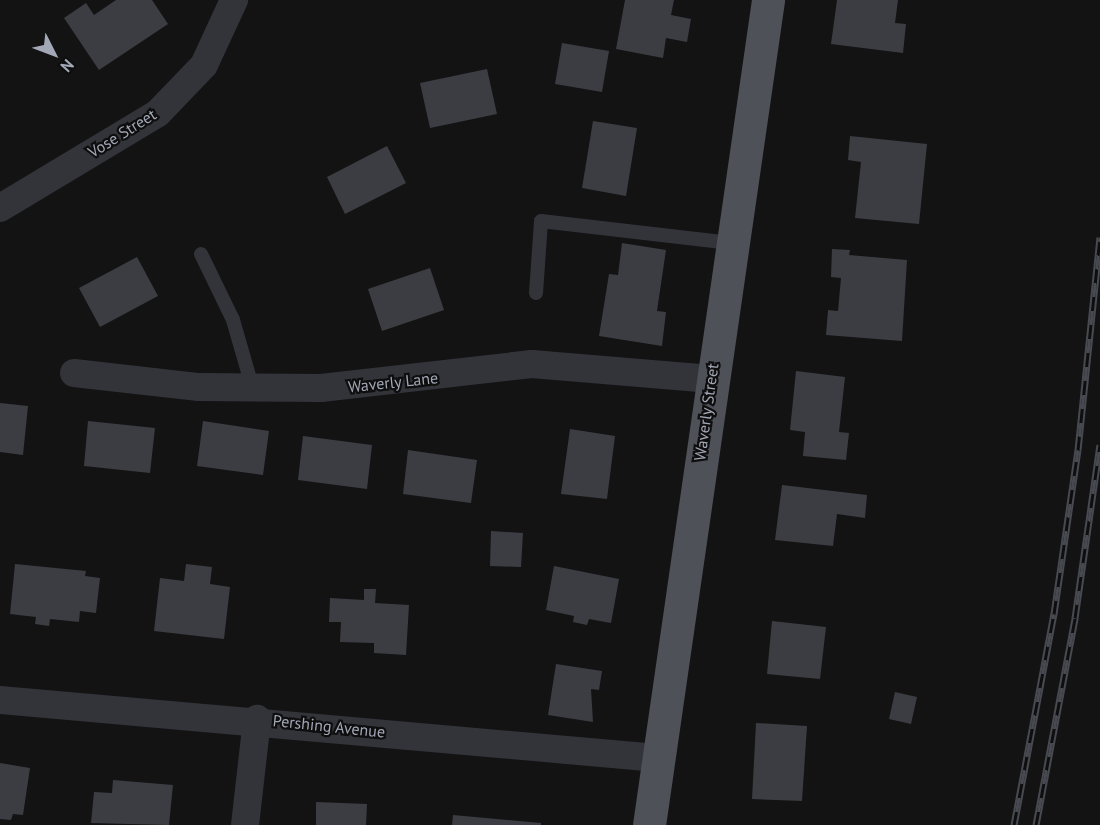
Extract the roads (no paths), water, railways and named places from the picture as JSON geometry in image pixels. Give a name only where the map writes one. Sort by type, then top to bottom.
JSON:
[{"type":"main road","name":"Waverly Street","points":[[649,825],[711,379],[768,0]]},
{"type":"street","name":"Vose Street","points":[[0,208],[158,113],[204,65],[234,0]]},
{"type":"street","name":"Waverly Lane","points":[[74,373],[199,387],[375,386],[532,364],[711,379]]},
{"type":"street","name":"Pershing Avenue","points":[[0,700],[257,719],[657,758]]},
{"type":"street","points":[[245,825],[257,719]]},
{"type":"lane","points":[[536,293],[541,221],[731,243]]},
{"type":"lane","points":[[201,254],[233,320],[252,386]]},
{"type":"railway","points":[[1014,825],[1054,614],[1078,450],[1100,237]]},
{"type":"railway","points":[[1036,825],[1075,618],[1100,445]]}]
